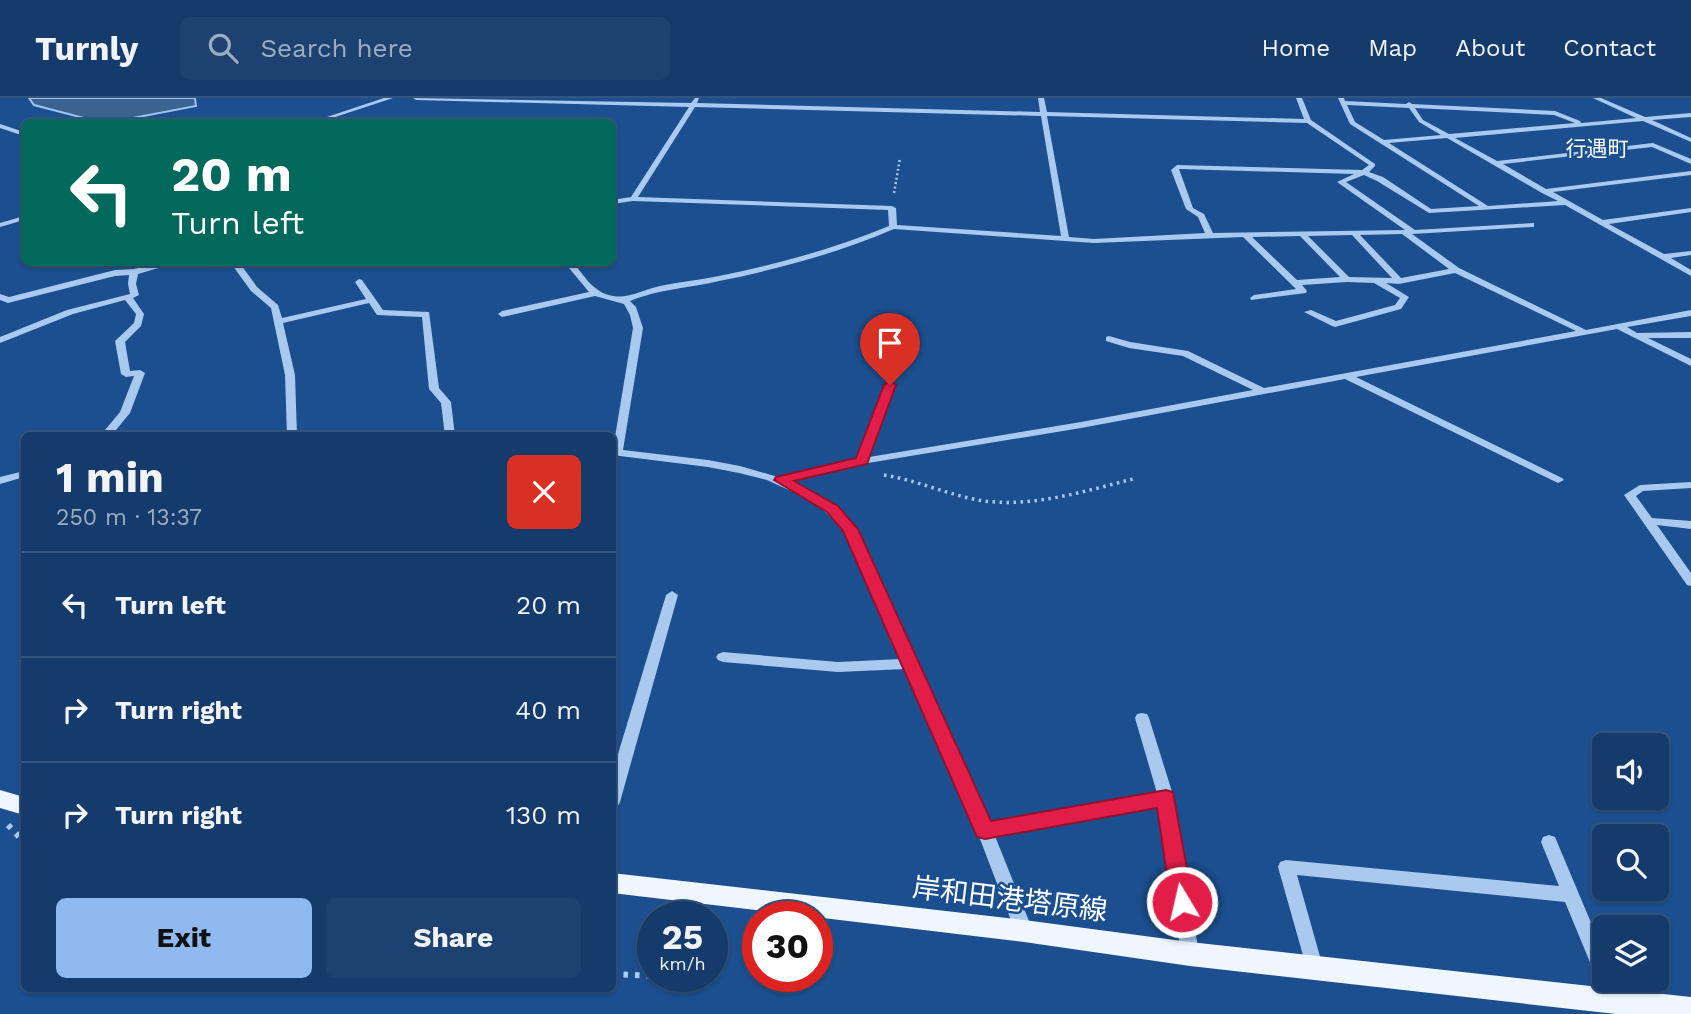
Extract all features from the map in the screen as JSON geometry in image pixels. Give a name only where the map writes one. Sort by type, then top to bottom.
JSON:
[{"type":"main road","name":"岸和田港塔原線","points":[[616,883],[1314,967],[1592,985]]},
{"type":"main road","name":"岸和田港塔原線","points":[[1629,992],[1691,1010]]},
{"type":"street","points":[[324,119],[390,98]]},
{"type":"street","points":[[416,98],[696,101],[1308,121],[1373,165],[1341,182],[1456,270],[1586,333]]},
{"type":"street","points":[[1041,98],[1065,239]]},
{"type":"street","points":[[1299,98],[1308,121]]},
{"type":"street","points":[[1596,98],[1691,139]]},
{"type":"street","points":[[1487,208],[1352,122],[1342,100],[1555,113],[1581,123]]},
{"type":"street","points":[[633,199],[696,101]]},
{"type":"street","points":[[1409,104],[1421,121],[1691,273]]},
{"type":"street","points":[[1383,142],[1691,115]]},
{"type":"street","points":[[0,126],[21,133]]},
{"type":"street","points":[[1496,163],[1653,145],[1691,162]]},
{"type":"street","points":[[1210,235],[1202,216],[1190,209],[1174,170],[1177,167],[1364,172],[1380,178],[1429,211],[1564,203]]},
{"type":"street","points":[[1545,191],[1691,173]]},
{"type":"street","points":[[616,201],[633,199],[892,208],[893,227]]},
{"type":"street","points":[[1600,223],[1691,211]]},
{"type":"street","points":[[0,225],[21,219]]},
{"type":"street","points":[[624,299],[640,292],[716,279],[854,245],[893,227],[1094,241],[1210,235],[1409,232],[1531,225]]},
{"type":"street","points":[[1354,233],[1399,281]]},
{"type":"street","points":[[1302,234],[1347,279]]},
{"type":"street","points":[[1246,235],[1303,291],[1254,298]]},
{"type":"street","points":[[1662,257],[1691,253]]},
{"type":"street","points":[[0,297],[8,300],[115,273],[159,266]]},
{"type":"street","points":[[237,266],[254,289],[275,307],[290,375],[292,432]]},
{"type":"street","points":[[572,266],[596,293]]},
{"type":"street","points":[[1294,283],[1347,279],[1399,281],[1456,270]]},
{"type":"street","points":[[0,340],[70,312],[135,295],[132,284],[134,272]]},
{"type":"street","points":[[1308,312],[1335,324],[1398,307],[1405,297],[1374,280]]},
{"type":"street","points":[[359,282],[380,313],[426,314],[434,388],[446,402],[450,432]]},
{"type":"street","points":[[502,314],[596,293],[624,299],[635,309],[638,328],[616,447]]},
{"type":"street","points":[[108,432],[124,413],[140,373],[126,374],[120,341],[138,324],[140,314],[127,297]]},
{"type":"street","points":[[278,322],[371,300]]},
{"type":"street","points":[[781,480],[862,461],[1621,328],[1691,313]]},
{"type":"street","points":[[1621,328],[1691,363]]},
{"type":"street","points":[[1635,335],[1691,334]]},
{"type":"street","points":[[1109,339],[1129,345],[1185,353],[1262,391]]},
{"type":"street","points":[[1346,376],[1385,398],[1511,455],[1558,480]]},
{"type":"street","points":[[862,461],[890,385]]},
{"type":"street","points":[[616,452],[746,471],[781,480],[832,509],[850,529],[985,831],[1024,931]]},
{"type":"street","points":[[0,481],[21,475]]},
{"type":"street","points":[[1691,485],[1640,488],[1630,495],[1691,582]]},
{"type":"street","points":[[1648,521],[1691,525]]},
{"type":"street","points":[[616,788],[672,595]]},
{"type":"street","points":[[723,657],[838,667],[909,664]]},
{"type":"street","points":[[1142,718],[1166,798],[1190,954]]},
{"type":"street","points":[[985,831],[1166,798]]},
{"type":"street","points":[[1549,842],[1592,947]]},
{"type":"street","points":[[1314,967],[1286,867],[1571,895]]},
{"type":"path","points":[[892,208],[900,158]]},
{"type":"path","points":[[878,474],[911,478],[980,500],[1018,500],[1077,493],[1133,479]]},
{"type":"path","points":[[6,805],[21,836]]},
{"type":"path","points":[[616,974],[637,975]]},
{"type":"water","points":[[29,98],[195,98],[196,106],[128,119],[88,119],[34,105]]},
{"type":"district","name":"行遇町","points":[[1597,148]]},
{"type":"route","points":[[890,385],[862,461],[781,480],[832,509],[850,529],[985,831],[1166,798],[1182,902]]}]
